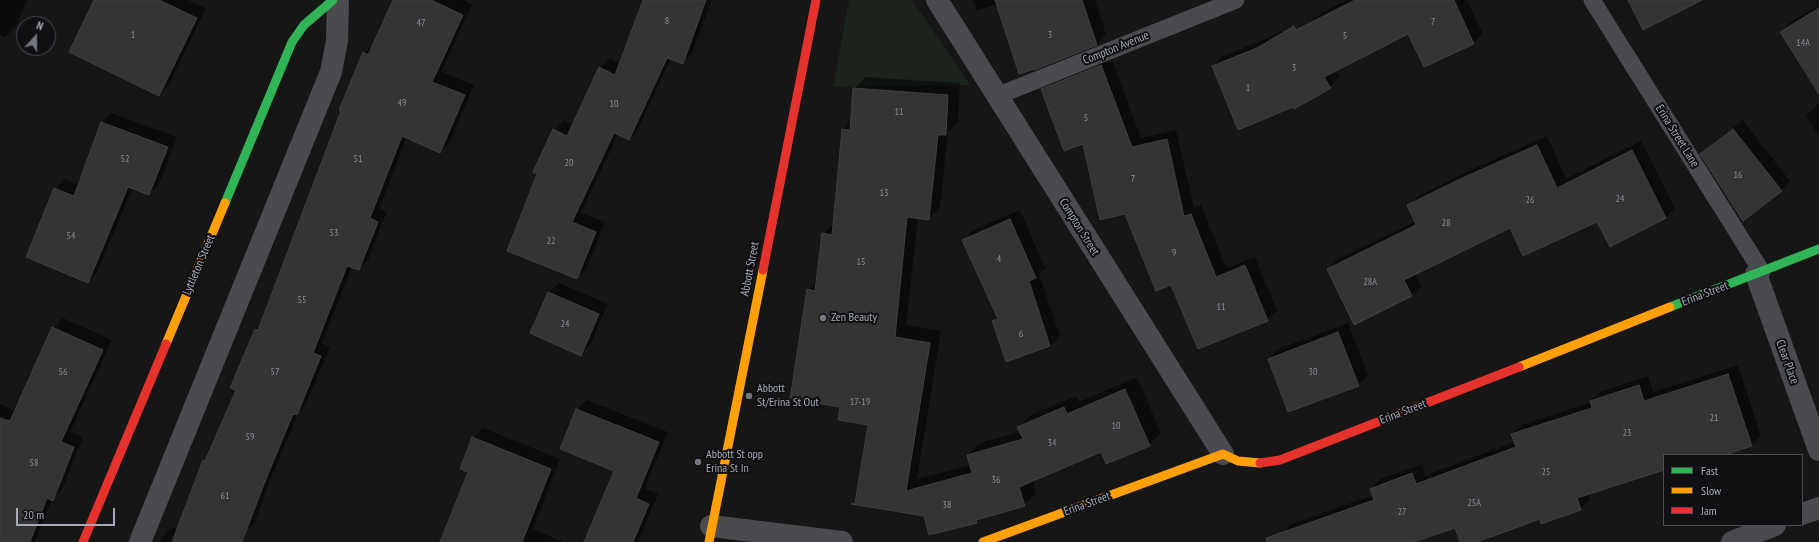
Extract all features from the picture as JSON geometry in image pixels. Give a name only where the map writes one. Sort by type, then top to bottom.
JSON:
[{"type":"street","name":"Lyttleton Street","points":[[83,542],[292,42],[304,25],[333,0]]},
{"type":"street","points":[[140,542],[331,72],[337,41],[338,0]]},
{"type":"street","name":"Abbott Street","points":[[710,534],[816,0]]},
{"type":"street","name":"Compton Street","points":[[936,0],[1223,454]]},
{"type":"street","name":"Erina Street","points":[[983,542],[1223,454],[1238,461],[1257,463],[1280,460],[1819,249]]},
{"type":"street","name":"Clear Place","points":[[1759,273],[1819,450]]},
{"type":"street","points":[[1803,514],[1819,508]]},
{"type":"street","points":[[1732,542],[1772,526]]},
{"type":"street","points":[[710,534],[842,542]]},
{"type":"lane","name":"Compton Avenue","points":[[997,96],[1236,0]]},
{"type":"lane","name":"Erina Street Lane","points":[[1592,0],[1759,273]]},
{"type":"shaded area","points":[[849,0],[912,0],[970,85],[833,87]]},
{"type":"building","points":[[94,0],[159,0],[197,18],[159,96],[69,52]]},
{"type":"building","points":[[393,0],[431,0],[463,15],[432,82],[465,95],[440,153],[402,136],[370,218],[378,222],[359,270],[347,266],[313,353],[321,356],[297,415],[293,414],[242,542],[172,542],[203,460],[205,461],[236,390],[230,388],[255,329],[258,330],[341,111],[339,110],[363,52],[368,55]]},
{"type":"building","points":[[643,0],[706,0],[683,64],[667,58],[629,140],[614,133],[572,222],[596,232],[577,279],[507,251],[537,174],[533,172],[553,129],[567,136],[599,67],[615,75]]},
{"type":"building","points":[[995,0],[1082,0],[1097,45],[1034,70],[1019,74]]},
{"type":"building","points":[[1355,0],[1454,0],[1474,44],[1424,67],[1408,34],[1324,77],[1331,88],[1294,109],[1293,107],[1238,130],[1212,66],[1257,48],[1294,26],[1296,30]]},
{"type":"building","points":[[1628,0],[1702,0],[1643,30]]},
{"type":"building","points":[[1819,8],[1819,94],[1780,32]]},
{"type":"building","points":[[1101,65],[1132,147],[1167,139],[1184,216],[1191,214],[1216,277],[1245,265],[1268,321],[1198,349],[1171,285],[1156,291],[1125,214],[1100,220],[1083,144],[1064,151],[1041,89]]},
{"type":"building","points":[[853,88],[948,95],[946,135],[938,135],[929,220],[907,217],[895,337],[930,343],[906,491],[972,473],[967,455],[1023,439],[1017,427],[1064,407],[1067,414],[1125,389],[1150,446],[1106,464],[1101,452],[1019,487],[1025,506],[976,520],[977,523],[929,535],[924,516],[851,504],[855,503],[868,425],[838,420],[840,407],[790,399],[807,289],[815,291],[822,233],[832,235],[842,129],[850,130]]},
{"type":"building","points":[[101,122],[168,147],[149,195],[128,187],[88,283],[26,257],[54,188],[74,196]]},
{"type":"building","points":[[1733,129],[1782,191],[1743,221],[1700,154]]},
{"type":"building","points":[[1537,145],[1557,188],[1632,150],[1666,218],[1610,247],[1597,222],[1523,256],[1510,228],[1404,280],[1412,296],[1354,325],[1327,269],[1416,225],[1407,205],[1460,179]]},
{"type":"building","points":[[1010,219],[1036,278],[1029,281],[1050,346],[1006,362],[992,321],[998,319],[962,240]]},
{"type":"building","points":[[548,292],[599,314],[581,356],[530,333]]},
{"type":"building","points":[[52,327],[103,350],[61,442],[74,447],[53,501],[47,498],[30,542],[0,542],[0,418],[10,421]]},
{"type":"building","points":[[1338,332],[1359,386],[1288,412],[1268,359]]},
{"type":"building","points":[[1728,374],[1752,446],[1728,454],[1663,454],[1663,470],[1577,498],[1581,510],[1541,524],[1540,519],[1477,542],[1460,542],[1455,528],[1414,542],[1267,542],[1266,538],[1374,500],[1370,489],[1412,473],[1416,484],[1516,447],[1511,434],[1592,408],[1590,401],[1639,385],[1644,401]]},
{"type":"building","points":[[576,409],[659,442],[636,498],[649,504],[633,542],[584,542],[614,471],[560,449]]},
{"type":"building","points":[[472,437],[551,469],[522,542],[440,542],[468,472],[460,469]]},
{"type":"traffic: fast","points":[[225,203],[292,42],[304,25],[333,0]]},
{"type":"traffic: fast","points":[[1670,307],[1819,249]]},
{"type":"traffic: slow","points":[[166,344],[225,203]]},
{"type":"traffic: slow","points":[[709,542],[763,270]]},
{"type":"traffic: slow","points":[[1519,367],[1670,307]]},
{"type":"traffic: slow","points":[[983,542],[1223,454],[1238,461],[1260,463]]},
{"type":"traffic: jam","points":[[763,270],[816,0]]},
{"type":"traffic: jam","points":[[83,542],[166,344]]},
{"type":"traffic: jam","points":[[1260,463],[1280,460],[1519,367]]},
{"type":"place","name":"Zen Beauty","points":[[823,318]]},
{"type":"place","name":"Abbott St/Erina St Out","points":[[749,396]]},
{"type":"place","name":"Abbott St opp Erina St In","points":[[698,462]]}]
